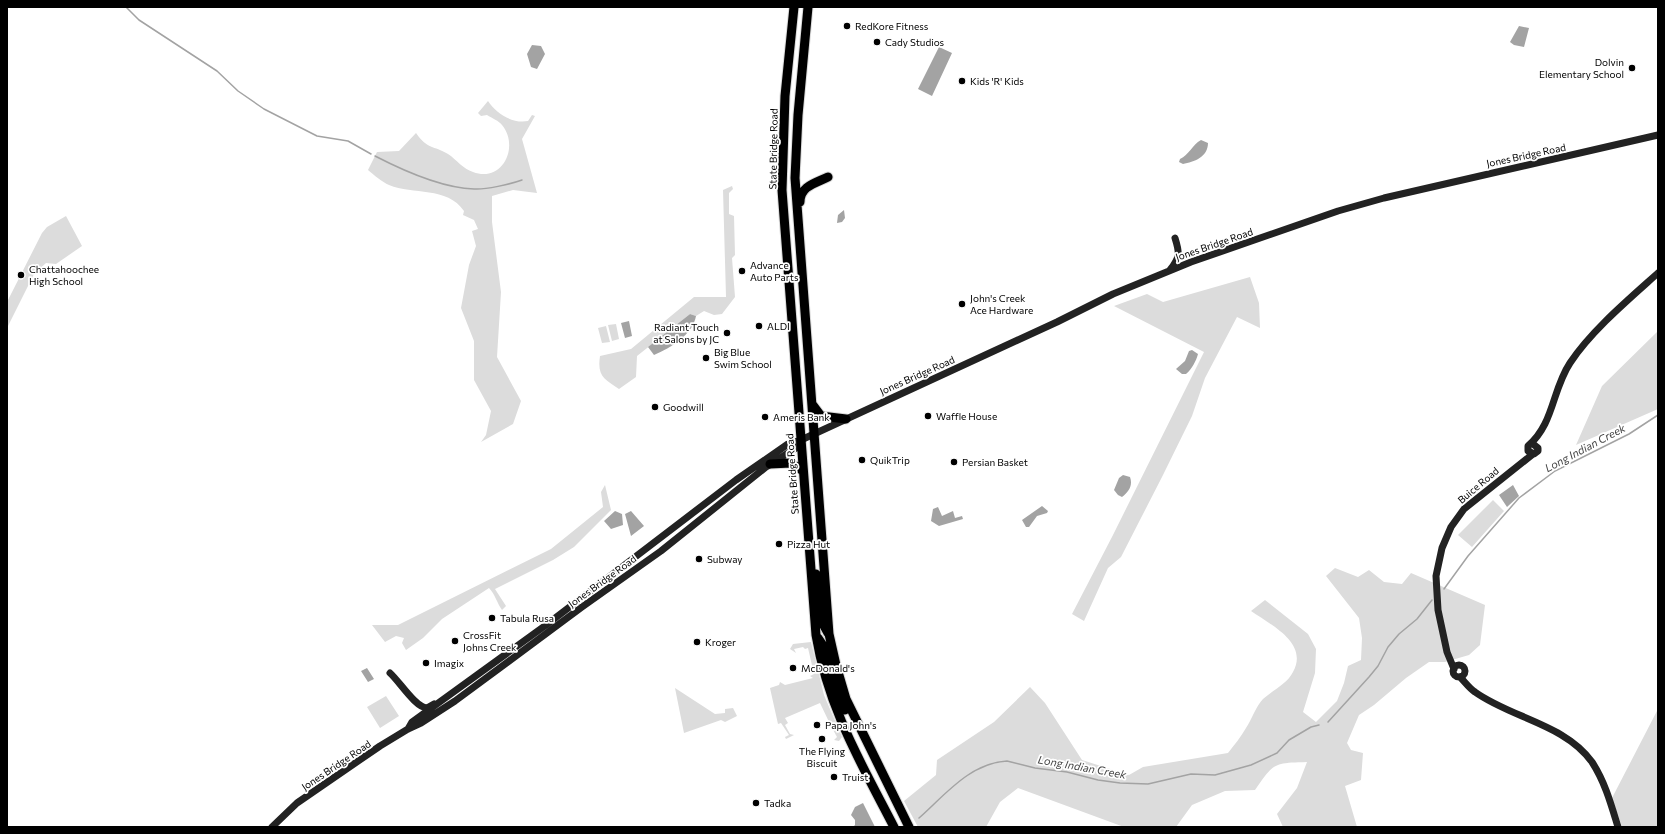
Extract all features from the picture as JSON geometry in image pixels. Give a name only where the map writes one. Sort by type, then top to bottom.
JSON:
[{"type":"highway","name":"State Bridge Road","points":[[794,7],[785,96],[782,178],[816,635],[822,668],[830,697],[842,726],[894,827]]},
{"type":"highway","points":[[808,7],[798,115],[796,165],[799,239],[829,634],[846,698],[861,733],[909,827]]},
{"type":"highway","points":[[799,239],[802,229],[801,193],[804,188],[828,177]]},
{"type":"highway","points":[[811,402],[814,409],[821,416],[846,419]]},
{"type":"highway","points":[[801,440],[815,446]]},
{"type":"highway","points":[[770,464],[791,463],[803,471]]},
{"type":"highway","points":[[809,544],[819,588],[822,622],[829,634]]},
{"type":"highway","points":[[816,635],[824,647],[839,700],[861,733]]},
{"type":"highway","points":[[887,814],[898,827]]},
{"type":"main road","name":"Jones Bridge Road","points":[[469,682],[690,517],[723,490],[788,444],[801,440],[1057,322],[1113,294],[1170,270],[1338,211],[1384,198],[1658,135]]},
{"type":"main road","points":[[1170,270],[1178,259],[1179,252],[1175,238]]},
{"type":"main road","name":"Buice Road","points":[[1462,675],[1454,675],[1457,667],[1447,646],[1438,610],[1436,576],[1438,560],[1446,537],[1464,509],[1524,460],[1533,449],[1544,429],[1563,374],[1585,342],[1658,273]]},
{"type":"main road","name":"Jones Bridge Road","points":[[272,827],[297,803],[408,728],[415,727],[455,701],[648,561],[770,464],[796,448],[801,440]]},
{"type":"main road","points":[[695,524],[698,517],[714,504],[723,490]]},
{"type":"main road","points":[[648,561],[663,541],[684,526],[690,517]]},
{"type":"main road","name":"Buice Road","points":[[1457,667],[1465,669],[1462,675]]},
{"type":"main road","points":[[390,673],[401,683],[417,705],[423,707],[430,707],[461,684],[469,682]]},
{"type":"main road","name":"Buice Road","points":[[1462,675],[1475,692],[1553,731],[1577,746],[1591,761],[1603,782],[1618,827]]},
{"type":"main road","points":[[408,728],[410,724],[469,682]]},
{"type":"shaded area","points":[[1519,26],[1529,28],[1524,47],[1514,45],[1510,42]]},
{"type":"shaded area","points":[[532,45],[541,46],[545,54],[537,69],[531,67],[527,54]]},
{"type":"shaded area","points":[[939,47],[952,53],[932,96],[918,89]]},
{"type":"shaded area","points":[[488,101],[495,110],[505,117],[516,121],[528,121],[532,115],[535,116],[522,139],[537,193],[513,190],[492,196],[492,222],[501,292],[497,357],[521,401],[513,424],[481,442],[486,435],[491,411],[474,380],[474,341],[461,308],[469,265],[476,246],[472,231],[478,229],[474,220],[463,215],[464,211],[457,203],[448,198],[439,194],[408,190],[389,185],[368,170],[377,152],[399,151],[416,133],[427,145],[448,154],[469,171],[483,174],[500,168],[505,161],[509,143],[507,134],[501,124],[487,115],[481,116],[478,113]]},
{"type":"shaded area","points":[[1201,140],[1208,143],[1206,152],[1200,158],[1183,164],[1179,162],[1180,159]]},
{"type":"shaded area","points":[[732,186],[733,189],[729,193],[729,214],[734,216],[735,255],[732,258],[735,297],[722,314],[714,315],[704,311],[696,316],[690,314],[637,356],[636,377],[619,389],[609,382],[601,373],[599,363],[600,356],[631,349],[694,297],[726,297],[723,190]]},
{"type":"shaded area","points":[[844,210],[845,218],[842,222],[837,223],[838,215]]},
{"type":"shaded area","points":[[66,216],[82,246],[56,264],[46,263],[34,274],[7,328],[7,302],[42,233],[47,227]]},
{"type":"shaded area","points":[[1250,277],[1259,303],[1260,328],[1237,317],[1205,378],[1192,416],[1162,477],[1121,557],[1108,568],[1084,621],[1072,614],[1204,352],[1114,306],[1147,294],[1163,302]]},
{"type":"shaded area","points":[[690,314],[696,316],[691,329],[680,340],[654,355],[648,347]]},
{"type":"shaded area","points":[[629,321],[632,336],[625,338],[621,323]]},
{"type":"shaded area","points":[[616,324],[619,339],[612,341],[608,325]]},
{"type":"shaded area","points":[[606,326],[610,342],[602,343],[598,328]]},
{"type":"shaded area","points":[[1658,331],[1658,409],[1576,445],[1602,386]]},
{"type":"shaded area","points":[[1192,350],[1198,354],[1196,359],[1188,372],[1186,374],[1182,374],[1176,369],[1185,361],[1189,351]]},
{"type":"shaded area","points":[[1123,475],[1130,477],[1131,486],[1127,493],[1122,497],[1114,490],[1119,478]]},
{"type":"shaded area","points":[[605,485],[611,510],[574,547],[553,560],[495,589],[506,606],[502,610],[489,588],[442,619],[423,638],[406,650],[402,643],[404,638],[396,636],[385,642],[372,625],[398,625],[551,549],[603,507],[601,492]]},
{"type":"shaded area","points":[[1513,485],[1519,496],[1507,507],[1499,495]]},
{"type":"shaded area","points":[[1493,500],[1504,511],[1472,547],[1458,535]]},
{"type":"shaded area","points":[[1042,506],[1048,511],[1047,513],[1037,516],[1029,527],[1026,527],[1022,520]]},
{"type":"shaded area","points":[[938,507],[942,516],[953,511],[955,518],[962,516],[963,519],[939,526],[931,521],[933,509]]},
{"type":"shaded area","points":[[615,511],[622,514],[623,525],[611,529],[604,521]]},
{"type":"shaded area","points":[[631,511],[644,526],[631,536],[625,514]]},
{"type":"shaded area","points":[[1335,568],[1358,577],[1369,570],[1384,582],[1402,584],[1411,573],[1485,605],[1480,645],[1469,655],[1445,662],[1429,662],[1359,715],[1347,743],[1351,750],[1363,753],[1361,780],[1345,786],[1357,827],[1283,827],[1277,814],[1297,788],[1307,762],[1287,763],[1275,766],[1266,774],[1255,790],[1225,791],[1192,805],[1176,827],[1124,827],[1018,788],[1000,802],[986,827],[918,827],[904,801],[936,775],[937,760],[994,722],[1030,687],[1045,703],[1082,760],[1129,775],[1143,767],[1228,753],[1240,738],[1263,699],[1287,680],[1293,672],[1297,662],[1296,652],[1286,636],[1251,611],[1265,600],[1308,634],[1316,649],[1315,673],[1303,712],[1316,722],[1337,701],[1344,683],[1348,666],[1361,660],[1362,638],[1359,618],[1326,576]]},
{"type":"shaded area","points":[[811,642],[824,695],[842,737],[839,741],[834,740],[837,737],[831,726],[827,727],[830,724],[820,703],[785,718],[788,723],[785,725],[790,734],[794,735],[786,739],[785,737],[789,735],[781,723],[778,724],[770,688],[779,685],[780,682],[785,685],[813,678],[810,676],[814,674],[808,648],[805,649],[803,647],[794,649],[796,653],[790,649],[793,644]]},
{"type":"shaded area","points":[[367,668],[374,679],[368,682],[361,671]]},
{"type":"shaded area","points":[[675,688],[715,714],[725,713],[725,709],[733,708],[737,716],[725,722],[721,720],[684,733]]},
{"type":"shaded area","points":[[386,696],[399,716],[380,728],[367,707]]},
{"type":"shaded area","points":[[1658,709],[1658,827],[1622,827],[1612,798]]},
{"type":"shaded area","points":[[863,803],[875,827],[853,827],[855,825],[855,820],[851,815],[855,807]]},
{"type":"waterway","points":[[126,7],[139,20],[217,71],[238,91],[264,109],[317,136],[348,141],[371,154]]},
{"type":"waterway","points":[[375,156],[423,178],[461,188],[485,189],[522,180]]},
{"type":"waterway","name":"Long Indian Creek","points":[[1444,589],[1468,556],[1519,498],[1555,471],[1629,434],[1658,415]]},
{"type":"waterway","name":"Long Indian Creek","points":[[1328,722],[1378,666],[1388,647],[1399,634],[1417,619],[1432,600]]},
{"type":"waterway","name":"Long Indian Creek","points":[[919,818],[959,782],[981,768],[994,763],[1007,761],[1035,768],[1067,772],[1098,780],[1120,783],[1148,784],[1191,774],[1215,775],[1251,765],[1277,753],[1289,740],[1311,727],[1319,725]]},
{"type":"place","name":"RedKore Fitness","points":[[847,26]]},
{"type":"place","name":"Cady Studios","points":[[877,42]]},
{"type":"place","name":"Dolvin Elementary School","points":[[1632,68]]},
{"type":"place","name":"Kids 'R' Kids","points":[[962,81]]},
{"type":"place","name":"Advance Auto Parts","points":[[742,271]]},
{"type":"place","name":"Chattahoochee High School","points":[[21,275]]},
{"type":"place","name":"John's Creek Ace Hardware","points":[[962,304]]},
{"type":"place","name":"ALDI","points":[[759,326]]},
{"type":"place","name":"Radiant Touch at Salons by JC","points":[[727,333]]},
{"type":"place","name":"Big Blue Swim School","points":[[706,358]]},
{"type":"place","name":"Goodwill","points":[[655,407]]},
{"type":"place","name":"Waffle House","points":[[928,416]]},
{"type":"place","name":"Ameris Bank","points":[[765,417]]},
{"type":"place","name":"QuikTrip","points":[[862,460]]},
{"type":"place","name":"Persian Basket","points":[[954,462]]},
{"type":"place","name":"Pizza Hut","points":[[779,544]]},
{"type":"place","name":"Subway","points":[[699,559]]},
{"type":"place","name":"Tabula Rusa","points":[[492,618]]},
{"type":"place","name":"CrossFit Johns Creek","points":[[455,641]]},
{"type":"place","name":"Kroger","points":[[697,642]]},
{"type":"place","name":"Imagix","points":[[426,663]]},
{"type":"place","name":"McDonald's","points":[[793,668]]},
{"type":"place","name":"Papa John's","points":[[817,725]]},
{"type":"place","name":"The Flying Biscuit","points":[[822,739]]},
{"type":"place","name":"Truist","points":[[834,777]]},
{"type":"place","name":"Tadka","points":[[756,803]]}]
